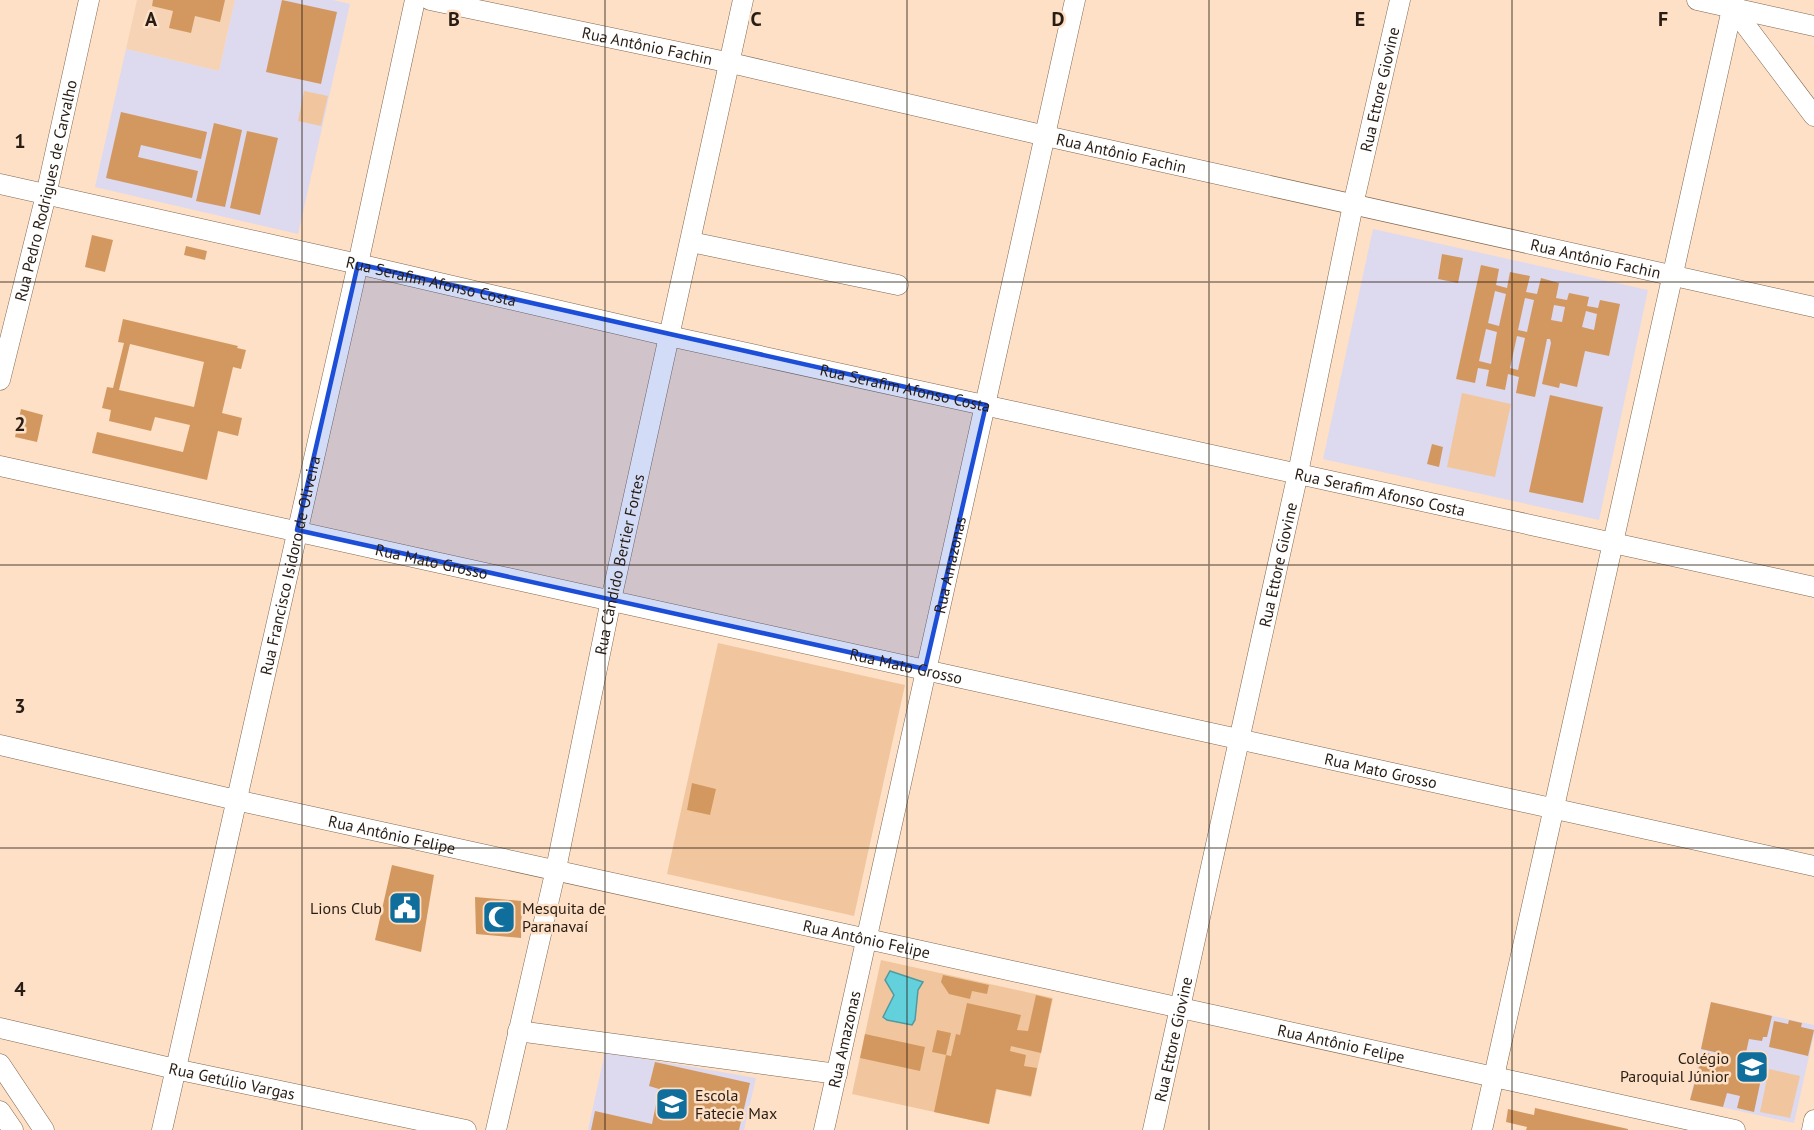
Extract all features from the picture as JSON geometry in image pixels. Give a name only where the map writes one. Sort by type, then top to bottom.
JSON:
[{"type":"street","name":"Rua Pedro Rodrigues de Carvalho","points":[[0,380],[46,195],[89,0]]},
{"type":"street","name":"Rua Francisco Isidoro de Oliveira","points":[[162,1130],[358,264],[415,0]]},
{"type":"street","name":"Rua Antônio Fachin","points":[[430,0],[731,63],[1046,136],[1814,307]]},
{"type":"street","name":"Rua Cândido Bertier Fortes","points":[[496,1130],[556,869],[611,600],[731,63],[743,0]]},
{"type":"street","name":"Rua Amazonas","points":[[824,1130],[1075,0]]},
{"type":"street","name":"Rua Ettore Giovine","points":[[1153,1130],[1298,473],[1353,205],[1400,0]]},
{"type":"street","points":[[1697,0],[1731,3],[1814,26]]},
{"type":"street","points":[[1731,3],[1814,116]]},
{"type":"street","points":[[1482,1130],[1731,3]]},
{"type":"street","name":"Rua Serafim Afonso Costa","points":[[0,184],[669,336],[1814,587]]},
{"type":"street","points":[[691,242],[898,285]]},
{"type":"street","name":"Rua Mato Grosso","points":[[0,466],[1814,866]]},
{"type":"street","name":"Rua Antônio Felipe","points":[[0,745],[236,800],[1735,1130]]},
{"type":"street","name":"Rua Getúlio Vargas","points":[[0,1029],[175,1069],[466,1130]]},
{"type":"street","points":[[518,1031],[837,1074]]},
{"type":"street","points":[[0,1064],[44,1130]]},
{"type":"street","points":[[0,1111],[13,1130]]},
{"type":"street","points":[[1812,1130],[1814,1120]]},
{"type":"highlighted area","points":[[358,264],[986,405],[925,669],[297,530]]},
{"type":"shaded area","points":[[137,0],[235,0],[219,71],[126,49]]},
{"type":"shaded area","points":[[235,0],[333,0],[350,4],[298,234],[95,187],[126,49],[219,71]]},
{"type":"shaded area","points":[[304,91],[328,96],[321,126],[298,121]]},
{"type":"shaded area","points":[[1373,229],[1648,290],[1599,520],[1323,459]]},
{"type":"shaded area","points":[[1462,393],[1511,404],[1495,477],[1447,467]]},
{"type":"shaded area","points":[[718,643],[905,685],[854,916],[667,874]]},
{"type":"shaded area","points":[[881,960],[1053,998],[1031,1097],[997,1089],[989,1124],[852,1094]]},
{"type":"shaded area","name":"Colégio Paroquial Júnior","points":[[1711,1002],[1814,1025],[1794,1123],[1690,1100]]},
{"type":"shaded area","name":"Escola Fatecie Max","points":[[605,1052],[756,1078],[744,1130],[588,1130]]},
{"type":"shaded area","points":[[1769,1069],[1800,1076],[1790,1118],[1760,1112]]},
{"type":"water","points":[[890,971],[923,982],[918,990],[915,1020],[912,1025],[887,1020],[883,1017],[894,995],[885,980]]},
{"type":"building","points":[[153,0],[225,0],[220,22],[195,16],[191,33],[169,28],[173,11],[152,6]]},
{"type":"building","points":[[282,0],[337,12],[321,84],[266,72]]},
{"type":"building","points":[[121,112],[207,132],[201,159],[141,145],[138,157],[198,171],[192,198],[106,178]]},
{"type":"building","points":[[214,123],[242,130],[225,207],[196,201]]},
{"type":"building","points":[[247,131],[278,138],[260,215],[230,208]]},
{"type":"building","points":[[92,235],[113,240],[105,272],[85,267]]},
{"type":"building","points":[[186,246],[207,251],[205,260],[184,255]]},
{"type":"building","points":[[1442,254],[1463,258],[1458,283],[1438,279]]},
{"type":"building","points":[[1481,265],[1499,269],[1496,285],[1507,288],[1510,272],[1530,276],[1526,292],[1537,294],[1541,278],[1559,283],[1556,298],[1567,300],[1569,293],[1589,297],[1587,306],[1598,308],[1600,300],[1620,304],[1609,356],[1585,351],[1577,387],[1560,383],[1559,388],[1542,384],[1550,339],[1547,339],[1535,397],[1516,393],[1519,377],[1508,374],[1505,390],[1486,386],[1489,370],[1478,368],[1475,383],[1456,379]],"holes":[[[1495,291],[1506,294],[1499,326],[1488,323]],[[1525,298],[1534,300],[1527,332],[1518,330]],[[1554,305],[1565,307],[1562,322],[1551,320]],[[1586,311],[1597,314],[1594,330],[1582,327]],[[1486,329],[1497,332],[1491,364],[1479,361]],[[1517,336],[1525,338],[1518,370],[1510,368]]]},
{"type":"building","points":[[123,319],[238,346],[237,348],[246,350],[241,369],[233,367],[222,413],[242,418],[238,436],[218,431],[207,480],[92,453],[97,432],[183,452],[190,425],[155,417],[151,431],[109,421],[111,410],[102,408],[107,387],[113,388],[124,343],[118,342]],"holes":[[[130,344],[204,362],[194,407],[119,390]]]},
{"type":"building","points":[[1550,395],[1603,407],[1583,503],[1529,492]]},
{"type":"building","points":[[21,409],[43,415],[37,442],[15,437]]},
{"type":"building","points":[[1432,444],[1443,447],[1439,467],[1427,464]]},
{"type":"building","points":[[692,783],[716,789],[710,815],[687,810]]},
{"type":"building","name":"Lions Club","points":[[392,865],[434,875],[421,952],[375,940]]},
{"type":"building","name":"Mesquita de Paranavaí","points":[[475,897],[522,901],[521,938],[476,934]]},
{"type":"building","points":[[943,975],[989,985],[987,994],[972,991],[970,999],[949,994],[941,982]]},
{"type":"building","points":[[1036,995],[1052,999],[1041,1053],[1011,1046],[1010,1051],[1026,1055],[1024,1066],[1037,1068],[1031,1096],[996,1089],[989,1124],[934,1112],[946,1055],[951,1056],[956,1034],[960,1035],[967,1003],[1021,1015],[1017,1030],[1028,1031]]},
{"type":"building","points":[[1711,1002],[1772,1016],[1767,1037],[1763,1037],[1762,1041],[1749,1039],[1743,1066],[1763,1070],[1754,1112],[1737,1108],[1740,1096],[1727,1093],[1723,1107],[1690,1100],[1703,1052],[1718,1056],[1719,1053],[1701,1049]]},
{"type":"building","points":[[1789,1020],[1802,1023],[1801,1027],[1814,1030],[1808,1056],[1769,1047],[1774,1021],[1788,1024]]},
{"type":"building","points":[[937,1030],[951,1033],[946,1055],[932,1052]]},
{"type":"building","points":[[865,1034],[925,1047],[920,1071],[860,1058]]},
{"type":"building","points":[[655,1062],[750,1083],[739,1130],[591,1130],[595,1111],[652,1124],[659,1089],[649,1086]]},
{"type":"building","points":[[1535,1108],[1628,1130],[1526,1130],[1527,1127],[1506,1122],[1508,1109],[1534,1115]]},
{"type":"place","name":"Lions Club","points":[[405,908]]},
{"type":"place","name":"Mesquita de Paranavaí","points":[[499,917]]},
{"type":"place","name":"Colégio Paroquial Júnior","points":[[1752,1067]]},
{"type":"place","name":"Escola Fatecie Max","points":[[672,1104]]}]
